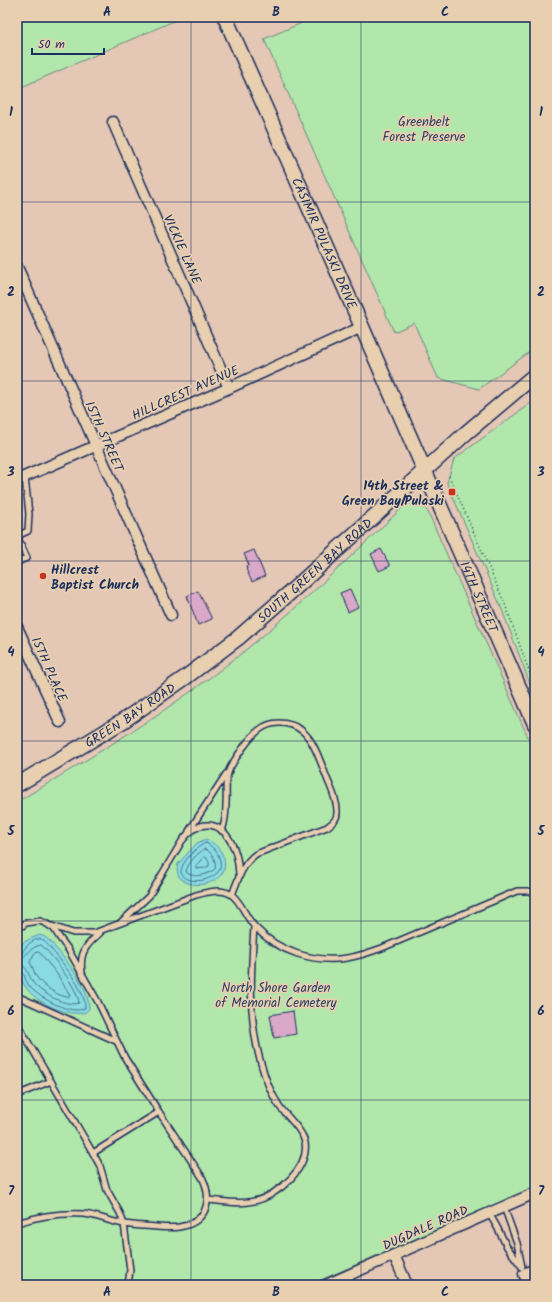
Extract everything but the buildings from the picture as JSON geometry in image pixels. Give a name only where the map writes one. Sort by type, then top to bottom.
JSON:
[{"type":"street","name":"CASIMIR PULASKI DRIVE","points":[[225,17],[424,470]]},
{"type":"street","name":"VICKIE LANE","points":[[113,122],[229,388]]},
{"type":"street","name":"15TH STREET","points":[[17,267],[171,615]]},
{"type":"street","name":"HILLCREST AVENUE","points":[[21,478],[229,388],[362,327]]},
{"type":"street","name":"SOUTH GREEN BAY ROAD","points":[[238,638],[300,584],[424,470],[535,375]]},
{"type":"street","name":"14TH STREET","points":[[424,470],[535,724]]},
{"type":"street","name":"15TH PLACE","points":[[17,627],[60,722]]},
{"type":"street","name":"GREEN BAY ROAD","points":[[17,785],[123,721],[238,638]]},
{"type":"street","name":"DUGDALE ROAD","points":[[326,1285],[535,1193]]},
{"type":"street","points":[[394,1255],[407,1285]]},
{"type":"street","points":[[529,1285],[523,1270],[535,1269]]},
{"type":"lane","points":[[17,562],[27,558],[17,536],[28,531],[29,514],[21,478]]},
{"type":"lane","points":[[117,925],[131,914],[149,896],[245,746],[259,730],[264,727],[277,723],[290,724],[308,736],[314,745],[336,801],[338,814],[332,823],[327,827],[256,854],[250,858],[244,865],[232,895]]},
{"type":"lane","points":[[222,831],[225,820],[226,777],[230,769]]},
{"type":"lane","points":[[188,833],[194,828],[206,825],[222,831],[227,836],[234,849],[240,876]]},
{"type":"lane","points":[[17,930],[26,923],[40,921],[73,933],[94,933],[196,895],[209,891],[219,891],[232,895],[238,901],[254,927],[264,936],[285,950],[312,959],[328,960],[362,955],[382,948],[517,891],[528,891],[535,893]]},
{"type":"lane","points":[[17,1223],[43,1216],[71,1213],[92,1216],[124,1224],[180,1228],[188,1225],[202,1215],[208,1200],[206,1185],[202,1177],[158,1112],[125,1058],[98,1002],[68,949],[54,929],[48,924]]},
{"type":"lane","points":[[208,1200],[246,1203],[265,1198],[283,1186],[294,1175],[301,1164],[304,1153],[305,1146],[303,1136],[279,1105],[260,1061],[253,1032],[251,1004],[254,927]]},
{"type":"lane","points":[[83,975],[82,956],[85,948],[102,931]]},
{"type":"lane","points":[[17,996],[116,1041]]},
{"type":"lane","points":[[17,1023],[93,1153],[100,1166],[107,1190],[120,1213],[124,1224],[130,1270],[128,1285]]},
{"type":"lane","points":[[17,1095],[51,1080]]},
{"type":"lane","points":[[93,1153],[158,1112]]},
{"type":"lane","points":[[504,1207],[517,1243],[523,1270]]},
{"type":"lane","points":[[489,1213],[507,1247],[523,1270]]},
{"type":"path","points":[[449,476],[505,604],[535,688]]},
{"type":"green space","points":[[17,17],[183,17],[17,89]]},
{"type":"green space","name":"Greenbelt Forest Preserve","points":[[316,17],[535,17],[535,348],[479,389],[438,378],[414,323],[394,332],[264,39]]},
{"type":"green space","points":[[535,400],[535,697],[501,607],[447,483],[454,459]]},
{"type":"green space","name":"North Shore Garden of Memorial Cemetery","points":[[411,503],[421,505],[428,512],[535,753],[535,1187],[309,1285],[17,1285],[17,802],[143,724],[215,674],[265,634],[336,571],[405,505]]},
{"type":"water","points":[[206,839],[216,846],[223,856],[224,867],[220,876],[212,882],[202,884],[192,884],[183,881],[178,874],[178,864],[197,843]]},
{"type":"water","points":[[40,935],[51,942],[81,982],[88,1000],[89,1009],[85,1012],[72,1013],[54,1008],[36,998],[24,985],[19,973],[17,959],[18,953],[23,943]]},
{"type":"place","name":"14th Street & Green Bay/Pulaski","points":[[452,492]]},
{"type":"place","name":"Hillcrest Baptist Church","points":[[43,576]]}]
